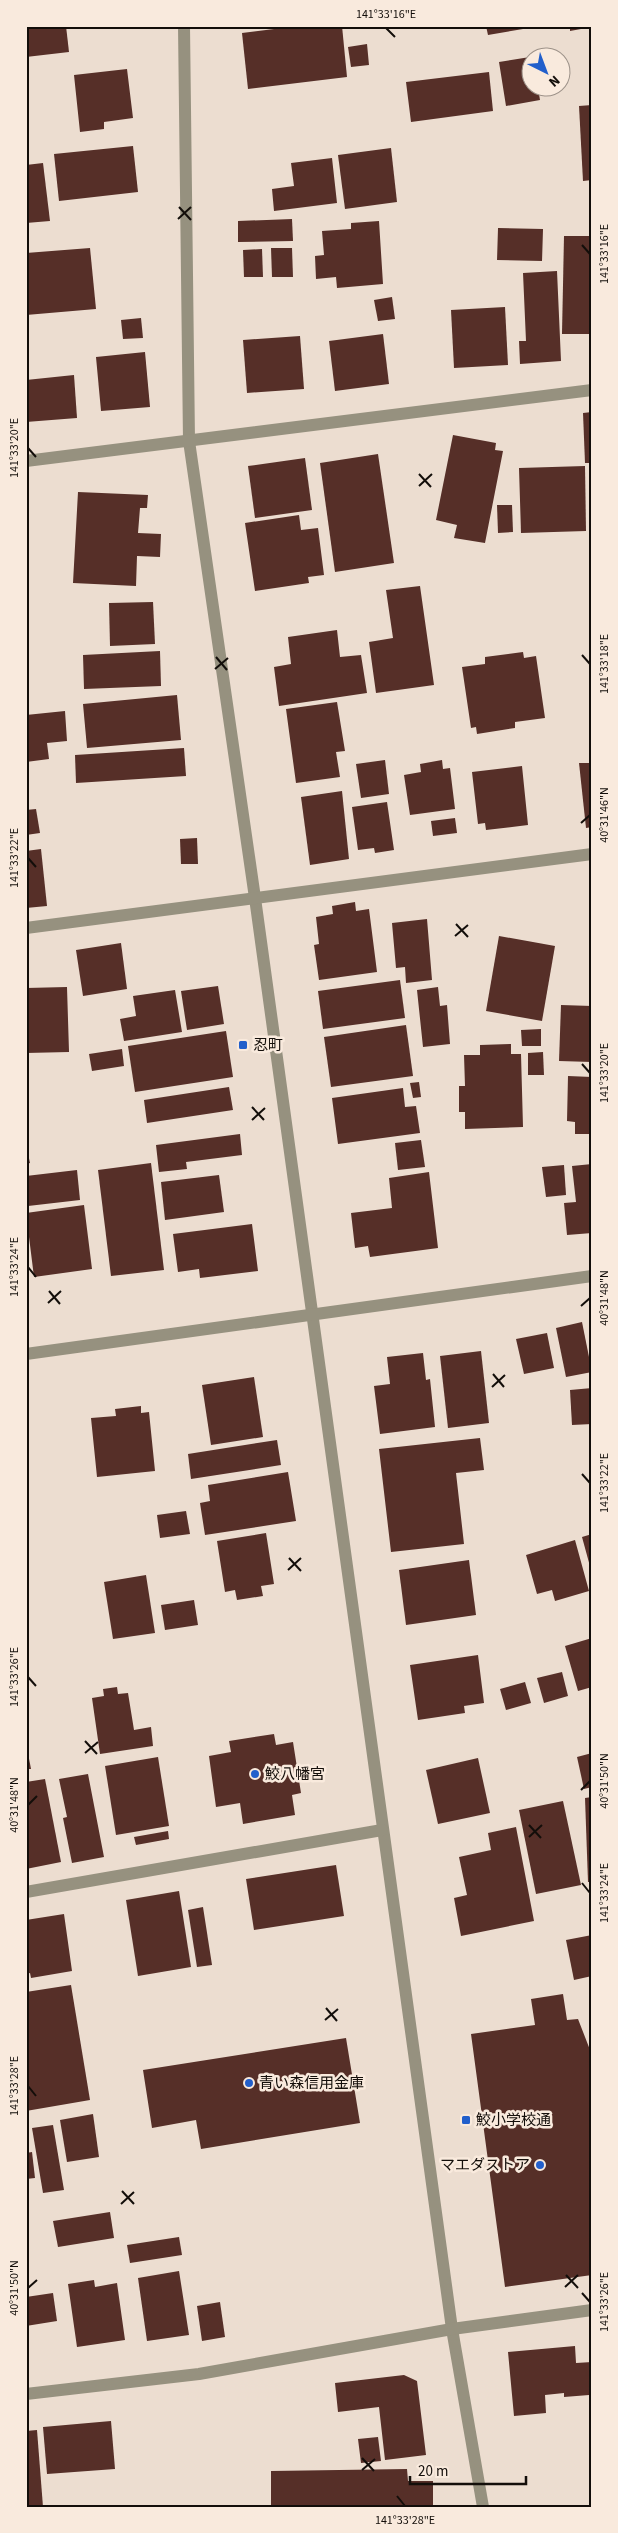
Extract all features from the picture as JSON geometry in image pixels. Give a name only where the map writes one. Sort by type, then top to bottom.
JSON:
[{"type":"street","points":[[184,26],[190,441],[255,898],[452,2329],[484,2507]]},
{"type":"street","points":[[26,461],[592,390]]},
{"type":"street","points":[[26,928],[592,854]]},
{"type":"street","points":[[26,1354],[313,1316],[592,1276]]},
{"type":"street","points":[[26,1892],[382,1830]]},
{"type":"street","points":[[26,2394],[199,2374],[452,2329],[592,2310]]},
{"type":"building","points":[[26,26],[66,26],[69,52],[26,57]]},
{"type":"building","points":[[298,26],[342,26],[347,77],[248,89],[242,33]]},
{"type":"building","points":[[486,26],[535,26],[535,27],[488,35]]},
{"type":"building","points":[[570,26],[592,26],[592,27],[570,31]]},
{"type":"building","points":[[367,44],[369,65],[351,67],[348,47]]},
{"type":"building","points":[[520,59],[520,98],[540,98],[540,100],[506,106],[499,62]]},
{"type":"building","points":[[127,69],[133,118],[104,122],[104,129],[80,132],[74,75]]},
{"type":"building","points":[[489,72],[493,111],[411,122],[406,82]]},
{"type":"building","points":[[592,105],[592,180],[583,181],[579,106]]},
{"type":"building","points":[[133,146],[138,192],[59,201],[54,154]]},
{"type":"building","points":[[391,148],[397,202],[345,209],[338,155]]},
{"type":"building","points":[[332,158],[337,203],[274,211],[272,189],[294,186],[291,163]]},
{"type":"building","points":[[43,163],[50,221],[26,223],[26,165]]},
{"type":"building","points":[[292,219],[293,241],[238,242],[238,221]]},
{"type":"building","points":[[379,221],[383,284],[337,288],[336,277],[316,279],[315,256],[324,255],[322,231],[351,229],[351,223]]},
{"type":"building","points":[[498,228],[543,229],[542,261],[497,260]]},
{"type":"building","points":[[564,236],[592,236],[592,334],[562,334]]},
{"type":"building","points":[[90,248],[96,309],[26,315],[26,253]]},
{"type":"building","points":[[271,248],[292,248],[293,277],[272,277]]},
{"type":"building","points":[[262,249],[263,277],[244,277],[243,250]]},
{"type":"building","points":[[557,271],[561,361],[520,364],[519,341],[526,341],[523,273]]},
{"type":"building","points":[[392,297],[395,319],[378,321],[374,300]]},
{"type":"building","points":[[505,307],[508,365],[454,368],[451,310]]},
{"type":"building","points":[[141,318],[143,338],[123,339],[121,320]]},
{"type":"building","points":[[383,334],[389,384],[335,391],[329,341]]},
{"type":"building","points":[[300,336],[304,389],[247,393],[243,340]]},
{"type":"building","points":[[145,352],[150,407],[101,411],[96,357]]},
{"type":"building","points":[[74,375],[77,418],[26,422],[26,380]]},
{"type":"building","points":[[592,412],[592,463],[585,463],[583,413]]},
{"type":"building","points":[[453,435],[496,443],[495,450],[503,451],[485,543],[454,538],[457,525],[436,520]]},
{"type":"building","points":[[378,454],[394,563],[335,572],[320,463]]},
{"type":"building","points":[[305,458],[312,510],[255,518],[248,466]]},
{"type":"building","points":[[585,466],[586,531],[521,533],[519,468]]},
{"type":"building","points":[[78,492],[148,495],[147,508],[140,508],[138,533],[161,534],[160,557],[137,556],[136,586],[73,583]]},
{"type":"building","points":[[497,505],[512,505],[513,532],[498,533]]},
{"type":"building","points":[[299,515],[301,530],[318,528],[324,575],[308,577],[309,583],[255,591],[245,523]]},
{"type":"building","points":[[420,586],[434,685],[376,693],[369,642],[393,638],[386,590]]},
{"type":"building","points":[[153,602],[155,644],[110,646],[109,603]]},
{"type":"building","points":[[337,630],[340,657],[361,655],[367,693],[279,706],[274,667],[291,664],[288,637]]},
{"type":"building","points":[[160,651],[161,686],[84,689],[83,655]]},
{"type":"building","points":[[523,652],[524,658],[536,656],[545,718],[515,722],[515,728],[477,734],[476,727],[471,728],[462,667],[485,664],[485,657]]},
{"type":"building","points":[[177,695],[181,740],[87,748],[83,704]]},
{"type":"building","points":[[337,702],[345,751],[336,752],[340,777],[296,783],[286,709]]},
{"type":"building","points":[[65,711],[67,741],[47,743],[49,759],[26,762],[26,715]]},
{"type":"building","points":[[184,748],[186,776],[76,783],[75,755]]},
{"type":"building","points":[[385,760],[389,794],[361,798],[356,764]]},
{"type":"building","points":[[442,760],[443,769],[450,768],[455,809],[410,815],[404,775],[421,772],[420,764]]},
{"type":"building","points":[[579,763],[592,763],[592,827],[586,828]]},
{"type":"building","points":[[522,766],[528,825],[486,830],[485,823],[478,824],[472,772]]},
{"type":"building","points":[[342,791],[349,859],[310,865],[301,797]]},
{"type":"building","points":[[387,802],[394,850],[375,853],[374,848],[358,850],[352,807]]},
{"type":"building","points":[[36,809],[40,833],[26,835],[26,810]]},
{"type":"building","points":[[455,818],[457,833],[433,836],[431,821]]},
{"type":"building","points":[[197,838],[198,864],[181,864],[180,839]]},
{"type":"building","points":[[41,849],[47,906],[26,908],[26,851]]},
{"type":"building","points":[[355,902],[356,911],[369,909],[377,972],[319,980],[314,945],[319,944],[316,917],[333,914],[332,906]]},
{"type":"building","points":[[427,919],[432,980],[406,983],[405,967],[396,968],[392,923]]},
{"type":"building","points":[[499,936],[555,946],[542,1021],[486,1011]]},
{"type":"building","points":[[121,943],[127,989],[83,996],[76,950]]},
{"type":"building","points":[[400,980],[405,1018],[323,1029],[318,991]]},
{"type":"building","points":[[218,986],[224,1024],[187,1030],[181,991]]},
{"type":"building","points":[[67,987],[69,1052],[26,1053],[26,988]]},
{"type":"building","points":[[438,987],[440,1006],[447,1005],[450,1044],[423,1047],[417,990]]},
{"type":"building","points":[[175,990],[182,1032],[124,1041],[120,1019],[136,1016],[133,996]]},
{"type":"building","points":[[561,1005],[592,1006],[592,1062],[559,1061]]},
{"type":"building","points":[[406,1025],[413,1076],[331,1087],[324,1037]]},
{"type":"building","points":[[541,1029],[541,1046],[522,1046],[521,1030]]},
{"type":"building","points":[[226,1031],[233,1077],[135,1092],[128,1046]]},
{"type":"building","points":[[511,1044],[511,1054],[521,1054],[523,1127],[465,1129],[465,1112],[459,1112],[459,1086],[465,1086],[464,1055],[480,1055],[480,1045]]},
{"type":"building","points":[[122,1049],[124,1066],[92,1071],[89,1054]]},
{"type":"building","points":[[543,1052],[544,1075],[528,1075],[528,1053]]},
{"type":"building","points":[[568,1076],[592,1077],[592,1134],[575,1134],[575,1122],[567,1121]]},
{"type":"building","points":[[419,1082],[421,1097],[413,1098],[410,1083]]},
{"type":"building","points":[[229,1087],[233,1110],[147,1123],[144,1100]]},
{"type":"building","points":[[403,1088],[405,1107],[416,1106],[420,1133],[338,1144],[332,1098]]},
{"type":"building","points":[[240,1134],[242,1155],[186,1162],[187,1169],[159,1172],[156,1145]]},
{"type":"building","points":[[421,1140],[425,1167],[398,1170],[395,1143]]},
{"type":"building","points":[[26,1145],[30,1163],[26,1164]]},
{"type":"building","points":[[151,1163],[164,1270],[111,1276],[98,1170]]},
{"type":"building","points":[[592,1164],[592,1233],[567,1235],[564,1203],[576,1202],[572,1166]]},
{"type":"building","points":[[564,1165],[566,1195],[546,1197],[542,1167]]},
{"type":"building","points":[[77,1170],[80,1200],[28,1206],[26,1176]]},
{"type":"building","points":[[429,1172],[438,1248],[370,1257],[368,1246],[355,1248],[351,1213],[392,1208],[389,1178]]},
{"type":"building","points":[[219,1175],[224,1212],[165,1220],[161,1182]]},
{"type":"building","points":[[84,1205],[92,1269],[34,1277],[26,1213]]},
{"type":"building","points":[[252,1224],[258,1271],[200,1278],[199,1269],[178,1272],[173,1234]]},
{"type":"building","points":[[582,1322],[592,1372],[566,1377],[556,1328]]},
{"type":"building","points":[[547,1333],[554,1368],[524,1374],[516,1339]]},
{"type":"building","points":[[481,1351],[489,1423],[448,1428],[440,1356]]},
{"type":"building","points":[[423,1353],[426,1380],[430,1379],[435,1427],[380,1434],[374,1386],[390,1384],[387,1357]]},
{"type":"building","points":[[254,1377],[263,1437],[211,1445],[202,1385]]},
{"type":"building","points":[[592,1388],[592,1424],[572,1425],[570,1390]]},
{"type":"building","points":[[141,1406],[141,1413],[149,1412],[155,1471],[97,1477],[91,1418],[116,1416],[115,1409]]},
{"type":"building","points":[[480,1438],[484,1470],[456,1473],[464,1544],[391,1552],[379,1449]]},
{"type":"building","points":[[277,1440],[281,1465],[191,1479],[188,1454]]},
{"type":"building","points":[[288,1472],[296,1521],[205,1535],[200,1503],[210,1501],[208,1485]]},
{"type":"building","points":[[186,1511],[190,1534],[160,1538],[157,1515]]},
{"type":"building","points":[[266,1533],[274,1584],[261,1586],[263,1596],[237,1600],[235,1590],[225,1592],[217,1541]]},
{"type":"building","points":[[592,1534],[592,1570],[591,1570],[582,1537]]},
{"type":"building","points":[[575,1540],[589,1591],[555,1601],[552,1590],[537,1594],[526,1555]]},
{"type":"building","points":[[469,1560],[476,1615],[406,1625],[399,1570]]},
{"type":"building","points":[[146,1575],[155,1633],[113,1639],[104,1582]]},
{"type":"building","points":[[194,1600],[198,1625],[165,1630],[161,1605]]},
{"type":"building","points":[[592,1638],[592,1687],[578,1691],[565,1646]]},
{"type":"building","points":[[478,1655],[484,1703],[464,1706],[465,1713],[418,1720],[410,1665]]},
{"type":"building","points":[[562,1672],[568,1696],[544,1703],[537,1678]]},
{"type":"building","points":[[525,1682],[531,1703],[506,1710],[500,1689]]},
{"type":"building","points":[[117,1687],[118,1694],[128,1693],[134,1730],[151,1727],[153,1746],[100,1754],[92,1698],[104,1696],[103,1689]]},
{"type":"building","name":"鮫八幡宮","points":[[274,1734],[276,1745],[293,1742],[301,1793],[292,1795],[295,1815],[243,1824],[240,1803],[216,1807],[209,1756],[231,1752],[229,1741]]},
{"type":"building","points":[[26,1743],[31,1769],[26,1769]]},
{"type":"building","points":[[592,1753],[592,1787],[584,1789],[577,1757]]},
{"type":"building","points":[[158,1757],[169,1826],[116,1835],[105,1766]]},
{"type":"building","points":[[478,1758],[490,1813],[438,1824],[426,1770]]},
{"type":"building","points":[[88,1774],[104,1857],[72,1863],[63,1818],[67,1817],[59,1779]]},
{"type":"building","points":[[45,1779],[61,1862],[26,1869],[26,1782]]},
{"type":"building","points":[[592,1797],[592,1882],[588,1882],[585,1798]]},
{"type":"building","points":[[563,1801],[581,1885],[536,1894],[519,1810]]},
{"type":"building","points":[[516,1827],[534,1921],[461,1936],[454,1898],[467,1895],[459,1857],[491,1850],[488,1833]]},
{"type":"building","points":[[168,1831],[169,1839],[136,1845],[134,1837]]},
{"type":"building","points":[[336,1865],[344,1916],[254,1930],[246,1879]]},
{"type":"building","points":[[179,1891],[191,1967],[138,1976],[126,1900]]},
{"type":"building","points":[[203,1907],[212,1965],[197,1967],[188,1910]]},
{"type":"building","points":[[64,1914],[72,1971],[31,1978],[30,1973],[26,1974],[26,1920]]},
{"type":"building","points":[[592,1935],[592,1976],[574,1980],[566,1940]]},
{"type":"building","points":[[71,1985],[90,2100],[26,2111],[26,1992]]},
{"type":"building","name":"マエダストア","points":[[563,1994],[567,2020],[578,2019],[592,2055],[592,2275],[505,2287],[471,2034],[535,2025],[531,1999]]},
{"type":"building","name":"青い森信用金庫","points":[[346,2038],[360,2123],[201,2149],[196,2120],[152,2128],[143,2070]]},
{"type":"building","points":[[93,2114],[99,2157],[67,2162],[60,2120]]},
{"type":"building","points":[[53,2125],[64,2190],[43,2193],[32,2128]]},
{"type":"building","points":[[32,2152],[35,2178],[26,2179],[26,2153]]},
{"type":"building","points":[[110,2212],[114,2238],[58,2247],[53,2221]]},
{"type":"building","points":[[179,2237],[182,2255],[130,2263],[127,2245]]},
{"type":"building","points":[[179,2271],[189,2335],[147,2341],[138,2278]]},
{"type":"building","points":[[94,2280],[95,2287],[117,2283],[125,2340],[77,2347],[68,2284]]},
{"type":"building","points":[[53,2293],[57,2321],[26,2326],[26,2297]]},
{"type":"building","points":[[220,2302],[225,2337],[202,2341],[197,2306]]},
{"type":"building","points":[[575,2346],[576,2363],[592,2362],[592,2404],[589,2395],[564,2397],[564,2393],[545,2395],[546,2413],[514,2416],[508,2352]]},
{"type":"building","points":[[404,2375],[417,2381],[426,2455],[385,2460],[379,2407],[338,2412],[335,2383]]},
{"type":"building","points":[[111,2421],[115,2469],[47,2474],[43,2427]]},
{"type":"building","points":[[37,2430],[43,2507],[26,2507],[26,2431]]},
{"type":"building","points":[[378,2437],[381,2461],[361,2463],[358,2439]]},
{"type":"building","points":[[407,2469],[408,2481],[433,2481],[433,2507],[271,2507],[271,2471]]},
{"type":"place","name":"忍町","points":[[243,1045]]},
{"type":"place","name":"鮫八幡宮","points":[[255,1774]]},
{"type":"place","name":"青い森信用金庫","points":[[249,2083]]},
{"type":"place","name":"鮫小学校通","points":[[466,2120]]},
{"type":"place","name":"マエダストア","points":[[540,2165]]}]
